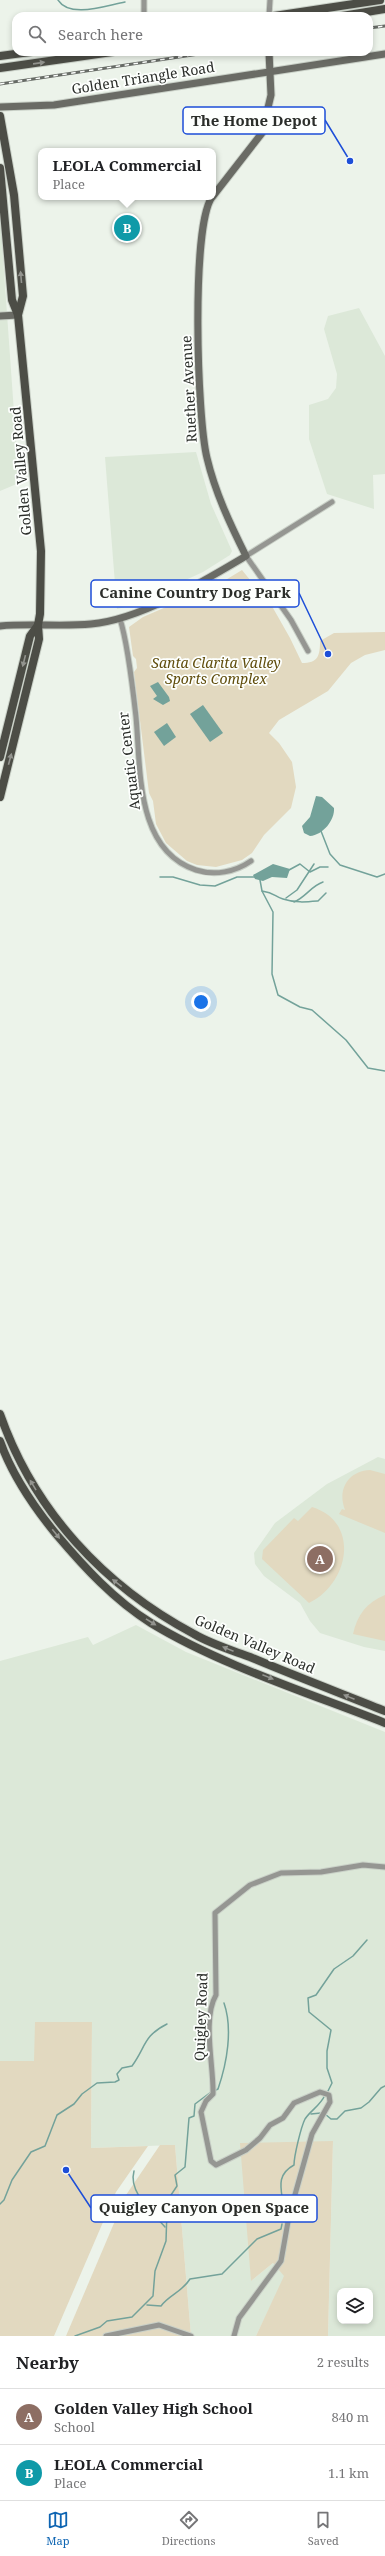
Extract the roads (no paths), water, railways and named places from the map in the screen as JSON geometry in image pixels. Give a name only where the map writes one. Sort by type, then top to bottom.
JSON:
[{"type":"main road","points":[[300,12],[380,0]]},
{"type":"main road","points":[[367,12],[385,9]]},
{"type":"main road","points":[[0,56],[12,54]]},
{"type":"main road","points":[[0,68],[84,56]]},
{"type":"main road","name":"Golden Valley Road","points":[[0,116],[14,195],[23,296],[18,315]]},
{"type":"main road","name":"Golden Valley Road","points":[[0,168],[12,300],[18,315],[41,550],[42,584],[38,625],[39,639],[0,797]]},
{"type":"main road","name":"Golden Valley Road","points":[[0,757],[30,636],[38,625]]},
{"type":"main road","name":"Golden Valley Road","points":[[0,1414],[26,1474],[50,1511],[89,1558],[140,1601],[195,1635],[385,1711]]},
{"type":"main road","name":"Golden Valley Road","points":[[0,1441],[17,1478],[44,1519],[105,1588],[139,1614],[190,1644],[385,1723]]},
{"type":"street","points":[[144,0],[144,12]]},
{"type":"street","points":[[270,0],[270,12]]},
{"type":"street","name":"Golden Triangle Road","points":[[373,56],[385,54]]},
{"type":"street","name":"Ruether Avenue","points":[[216,192],[262,133],[271,94],[269,56]]},
{"type":"street","name":"Golden Triangle Road","points":[[0,107],[54,105],[372,56]]},
{"type":"street","name":"Ruether Avenue","points":[[211,200],[204,216],[201,233],[199,288],[203,437],[217,491],[231,526],[246,556],[291,620],[308,651]]},
{"type":"street","points":[[0,316],[18,315]]},
{"type":"street","points":[[0,626],[91,624],[120,619],[208,579],[332,502]]},
{"type":"street","name":"Aquatic Center","points":[[120,619],[134,704],[142,786],[147,812],[158,839],[165,850],[178,862],[199,871],[228,871],[251,861]]},
{"type":"street","name":"Quigley Road","points":[[234,2336],[239,2318],[281,2261],[289,2216],[312,2134],[330,2102],[329,2095],[320,2092],[294,2103],[283,2118],[270,2125],[260,2138],[246,2150],[216,2164],[210,2161],[200,2120],[203,2107],[213,2094],[210,2035],[213,2000],[216,1995],[215,1913],[250,1885],[281,1873],[321,1872],[363,1865],[385,1867]]},
{"type":"street","points":[[106,2336],[144,2326],[159,2325],[191,2336]]},
{"type":"water","points":[[158,682],[169,697],[170,701],[163,705],[153,699],[157,696],[150,686]]},
{"type":"water","points":[[203,705],[223,733],[210,742],[190,714]]},
{"type":"water","points":[[167,723],[176,737],[164,746],[154,732]]},
{"type":"water","points":[[316,796],[322,797],[334,808],[334,813],[324,830],[310,836],[304,833],[302,826],[310,817]]},
{"type":"water","points":[[273,864],[290,869],[287,878],[272,877],[263,881],[255,879],[253,875]]},
{"type":"waterway","points":[[58,0],[64,6],[71,9],[80,10],[99,8],[125,2]]},
{"type":"waterway","points":[[321,831],[330,854],[340,865],[377,877],[385,874]]},
{"type":"waterway","points":[[289,870],[300,864],[310,872],[320,867],[328,867]]},
{"type":"waterway","points":[[286,898],[297,890],[314,864]]},
{"type":"waterway","points":[[160,877],[173,877],[200,885],[215,886],[237,877],[255,877]]},
{"type":"waterway","points":[[260,880],[262,891],[273,912],[272,974],[278,995],[300,1007],[312,1010],[346,1040],[368,1068],[385,1071]]},
{"type":"waterway","points":[[294,902],[315,886],[323,882]]},
{"type":"waterway","points":[[262,891],[280,898],[300,902],[318,901],[326,893]]},
{"type":"waterway","points":[[328,2091],[332,2083],[327,2068],[327,2051],[331,2030],[309,2012],[308,1998],[316,1995],[334,1969],[353,1956],[367,1940]]},
{"type":"waterway","points":[[214,2091],[218,2089],[228,2046],[227,2013],[224,2003]]},
{"type":"waterway","points":[[0,2204],[4,2200],[12,2180],[31,2152],[45,2146],[57,2115],[74,2104],[82,2094],[97,2083],[115,2082],[119,2080],[117,2074],[122,2068],[132,2066],[153,2033],[167,2024]]},
{"type":"waterway","points":[[325,2114],[331,2119],[337,2119],[345,2111],[361,2108],[369,2102],[381,2088],[385,2086]]},
{"type":"waterway","points":[[75,2336],[100,2327],[107,2321],[132,2317],[153,2296],[155,2271],[166,2241],[167,2210],[171,2195],[177,2186],[175,2175],[185,2167],[189,2118],[194,2116],[195,2104],[211,2092]]},
{"type":"waterway","points":[[283,2219],[284,2211],[281,2189],[283,2176],[287,2170],[294,2165],[298,2142],[305,2119],[321,2102],[325,2095]]},
{"type":"waterway","points":[[311,2114],[321,2113]]},
{"type":"waterway","points":[[134,2171],[134,2186],[138,2194],[142,2201],[165,2227]]},
{"type":"waterway","points":[[147,2305],[161,2306],[190,2279],[222,2274],[257,2239],[281,2229],[282,2224]]},
{"type":"railway","points":[[373,28],[385,26]]},
{"type":"railway","points":[[0,84],[186,56]]},
{"type":"place","name":"The Home Depot","points":[[350,161]]},
{"type":"place","name":"LEOLA Commercial","points":[[127,228]]},
{"type":"place","name":"Canine Country Dog Park","points":[[328,654]]},
{"type":"place","name":"Golden Valley High School","points":[[320,1559]]},
{"type":"place","name":"Quigley Canyon Open Space","points":[[66,2170]]},
{"type":"park label","name":"Santa Clarita Valley Sports Complex","points":[[216,672]]}]
